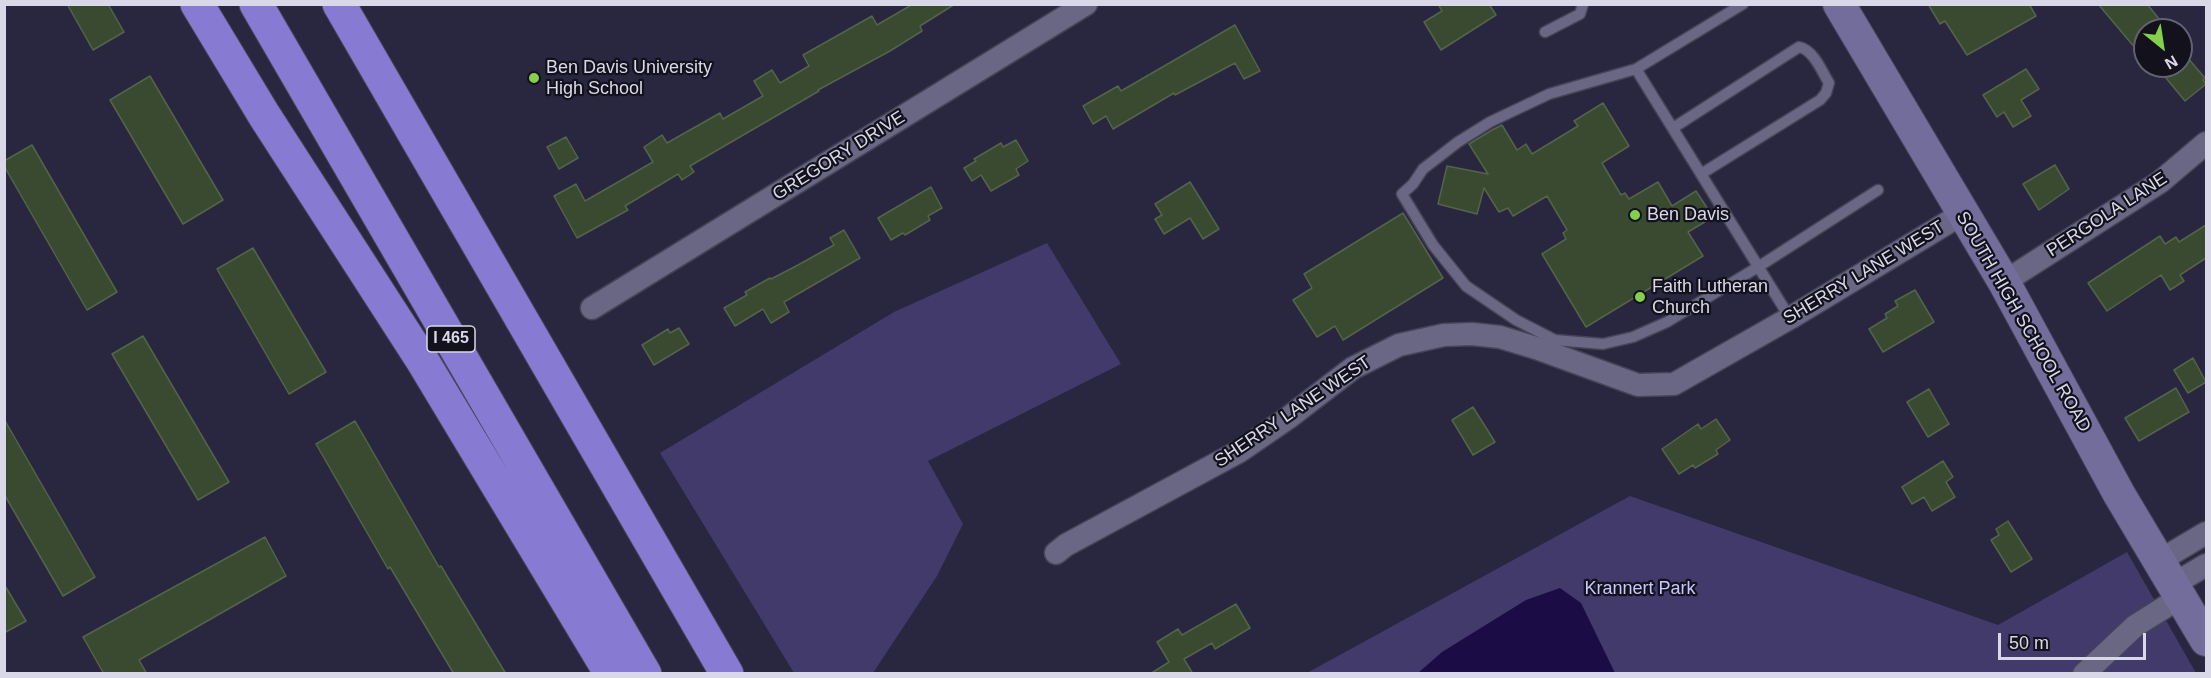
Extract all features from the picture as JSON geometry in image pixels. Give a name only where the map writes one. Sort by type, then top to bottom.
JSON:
[{"type":"highway","points":[[196,4],[264,115],[422,360],[611,674]]},
{"type":"highway","name":"I 465","points":[[256,4],[645,674]]},
{"type":"highway","points":[[339,4],[727,674]]},
{"type":"street","name":"GREGORY DRIVE","points":[[592,308],[1086,4]]},
{"type":"street","name":"SOUTH HIGH SCHOOL ROAD","points":[[1839,4],[2004,282],[2119,494],[2206,640]]},
{"type":"street","name":"PERGOLA LANE","points":[[2004,282],[2160,183],[2206,143]]},
{"type":"street","name":"SHERRY LANE WEST","points":[[1056,553],[1066,545],[1240,451],[1288,418],[1353,368],[1400,345],[1444,335],[1472,334],[1500,337],[1638,385],[1674,384],[1790,318],[1962,214]]},
{"type":"street","points":[[2084,674],[2134,627],[2206,533]]},
{"type":"street","points":[[2171,581],[2206,565]]},
{"type":"lane","points":[[1545,32],[1580,14],[1583,4]]},
{"type":"lane","points":[[1743,4],[1636,69],[1549,94],[1490,122],[1458,142],[1423,169],[1413,184],[1402,194],[1433,245],[1466,286],[1516,320],[1555,340],[1604,344],[1633,337],[1667,322],[1878,190]]},
{"type":"lane","points":[[1672,128],[1799,47],[1805,48],[1813,56],[1829,83],[1826,93],[1820,100],[1701,174]]},
{"type":"lane","points":[[1636,69],[1790,318]]},
{"type":"green space","points":[[1047,243],[1121,364],[928,461],[963,524],[937,576],[873,673],[794,673],[660,453],[894,312]]},
{"type":"green space","name":"Krannert Park","points":[[1630,496],[1998,625],[2127,552],[2196,673],[1305,674]]},
{"type":"shaded area","points":[[1560,588],[1581,603],[1615,673],[1418,673],[1442,652],[1526,600]]},
{"type":"building","points":[[67,4],[108,4],[124,32],[93,50]]},
{"type":"building","points":[[913,4],[955,4],[920,26],[922,31],[890,51],[818,90],[690,166],[694,172],[682,180],[678,174],[625,206],[628,210],[577,238],[554,196],[576,184],[585,201],[653,162],[644,147],[662,135],[667,143],[720,113],[723,119],[763,96],[754,81],[772,70],[780,83],[809,66],[803,55],[872,16],[877,25]]},
{"type":"building","points":[[1438,4],[1489,4],[1496,15],[1441,50],[1424,22],[1442,11]]},
{"type":"building","points":[[1928,4],[2029,4],[2036,16],[1967,55],[1945,21],[1940,24]]},
{"type":"building","points":[[2098,4],[2147,4],[2158,18],[2133,18],[2133,45]]},
{"type":"building","points":[[1235,25],[1260,71],[1244,79],[1235,63],[1175,95],[1174,93],[1113,129],[1106,116],[1093,124],[1083,106],[1118,86],[1121,91]]},
{"type":"building","points":[[2193,64],[2205,78],[2203,80],[2206,84],[2185,101],[2166,78],[2193,78]]},
{"type":"building","points":[[2026,69],[2039,89],[2021,100],[2031,116],[2013,127],[2004,112],[1997,117],[1983,95]]},
{"type":"building","points":[[150,76],[223,200],[183,224],[110,100]]},
{"type":"building","name":"Ben Davis","points":[[1603,103],[1629,146],[1602,163],[1621,195],[1625,193],[1629,199],[1658,182],[1672,206],[1696,191],[1713,217],[1688,232],[1703,256],[1586,327],[1542,254],[1566,239],[1563,233],[1567,230],[1547,196],[1513,216],[1508,208],[1499,212],[1484,188],[1477,214],[1438,204],[1447,166],[1488,174],[1469,144],[1502,125],[1517,150],[1526,144],[1532,154],[1578,126],[1574,121]]},
{"type":"building","points":[[566,137],[578,158],[559,169],[547,147]]},
{"type":"building","points":[[1016,140],[1028,161],[1016,169],[1019,175],[991,191],[981,175],[972,181],[964,168],[976,161],[974,159],[1001,143],[1003,147]]},
{"type":"building","points":[[32,145],[117,292],[87,310],[4,166],[4,161]]},
{"type":"building","points":[[2055,165],[2069,189],[2039,210],[2023,184]]},
{"type":"building","points":[[1190,182],[1219,229],[1203,239],[1190,218],[1164,234],[1155,219],[1162,215],[1155,204]]},
{"type":"building","points":[[931,187],[942,208],[928,216],[930,220],[905,235],[903,233],[891,240],[878,218]]},
{"type":"building","points":[[1403,213],[1443,278],[1343,340],[1335,326],[1317,337],[1293,300],[1312,288],[1304,274]]},
{"type":"building","points":[[2206,225],[2206,258],[2180,275],[2184,281],[2170,290],[2161,275],[2107,311],[2088,283],[2160,236],[2165,244],[2176,237],[2179,242]]},
{"type":"building","points":[[844,230],[860,258],[784,302],[789,312],[771,323],[763,309],[735,326],[724,308],[747,295],[745,292],[834,245],[830,238]]},
{"type":"building","points":[[253,248],[326,372],[289,394],[217,269]]},
{"type":"building","points":[[1915,290],[1934,322],[1883,352],[1869,329],[1887,318],[1885,314],[1898,306],[1895,301]]},
{"type":"building","points":[[679,328],[689,344],[654,365],[642,345],[668,329],[670,333]]},
{"type":"building","points":[[143,336],[229,482],[198,500],[112,354]]},
{"type":"building","points":[[2193,358],[2206,382],[2188,393],[2174,370]]},
{"type":"building","points":[[2176,388],[2189,412],[2139,441],[2125,418]]},
{"type":"building","points":[[1929,389],[1949,424],[1928,437],[1907,402]]},
{"type":"building","points":[[1473,407],[1495,442],[1473,455],[1452,420]]},
{"type":"building","points":[[4,419],[95,577],[63,596],[4,494]]},
{"type":"building","points":[[1716,419],[1730,440],[1716,450],[1718,454],[1695,468],[1693,465],[1679,474],[1662,449],[1698,424],[1701,429]]},
{"type":"building","points":[[355,421],[439,567],[441,566],[506,674],[454,674],[390,567],[388,569],[316,444]]},
{"type":"building","points":[[1943,461],[1953,477],[1946,482],[1955,497],[1932,511],[1924,497],[1912,504],[1902,487]]},
{"type":"building","points":[[2008,521],[2032,559],[2011,572],[1991,540],[1999,535],[1996,529]]},
{"type":"building","points":[[265,537],[286,576],[139,660],[147,674],[104,674],[83,637]]},
{"type":"building","points":[[4,584],[26,621],[4,633]]},
{"type":"building","points":[[1236,604],[1250,628],[1215,649],[1212,643],[1184,659],[1193,674],[1150,674],[1169,662],[1157,642],[1178,629],[1182,635]]},
{"type":"place","name":"Ben Davis University High School","points":[[534,78]]},
{"type":"place","name":"Ben Davis","points":[[1635,215]]},
{"type":"place","name":"Faith Lutheran Church","points":[[1640,297]]}]
